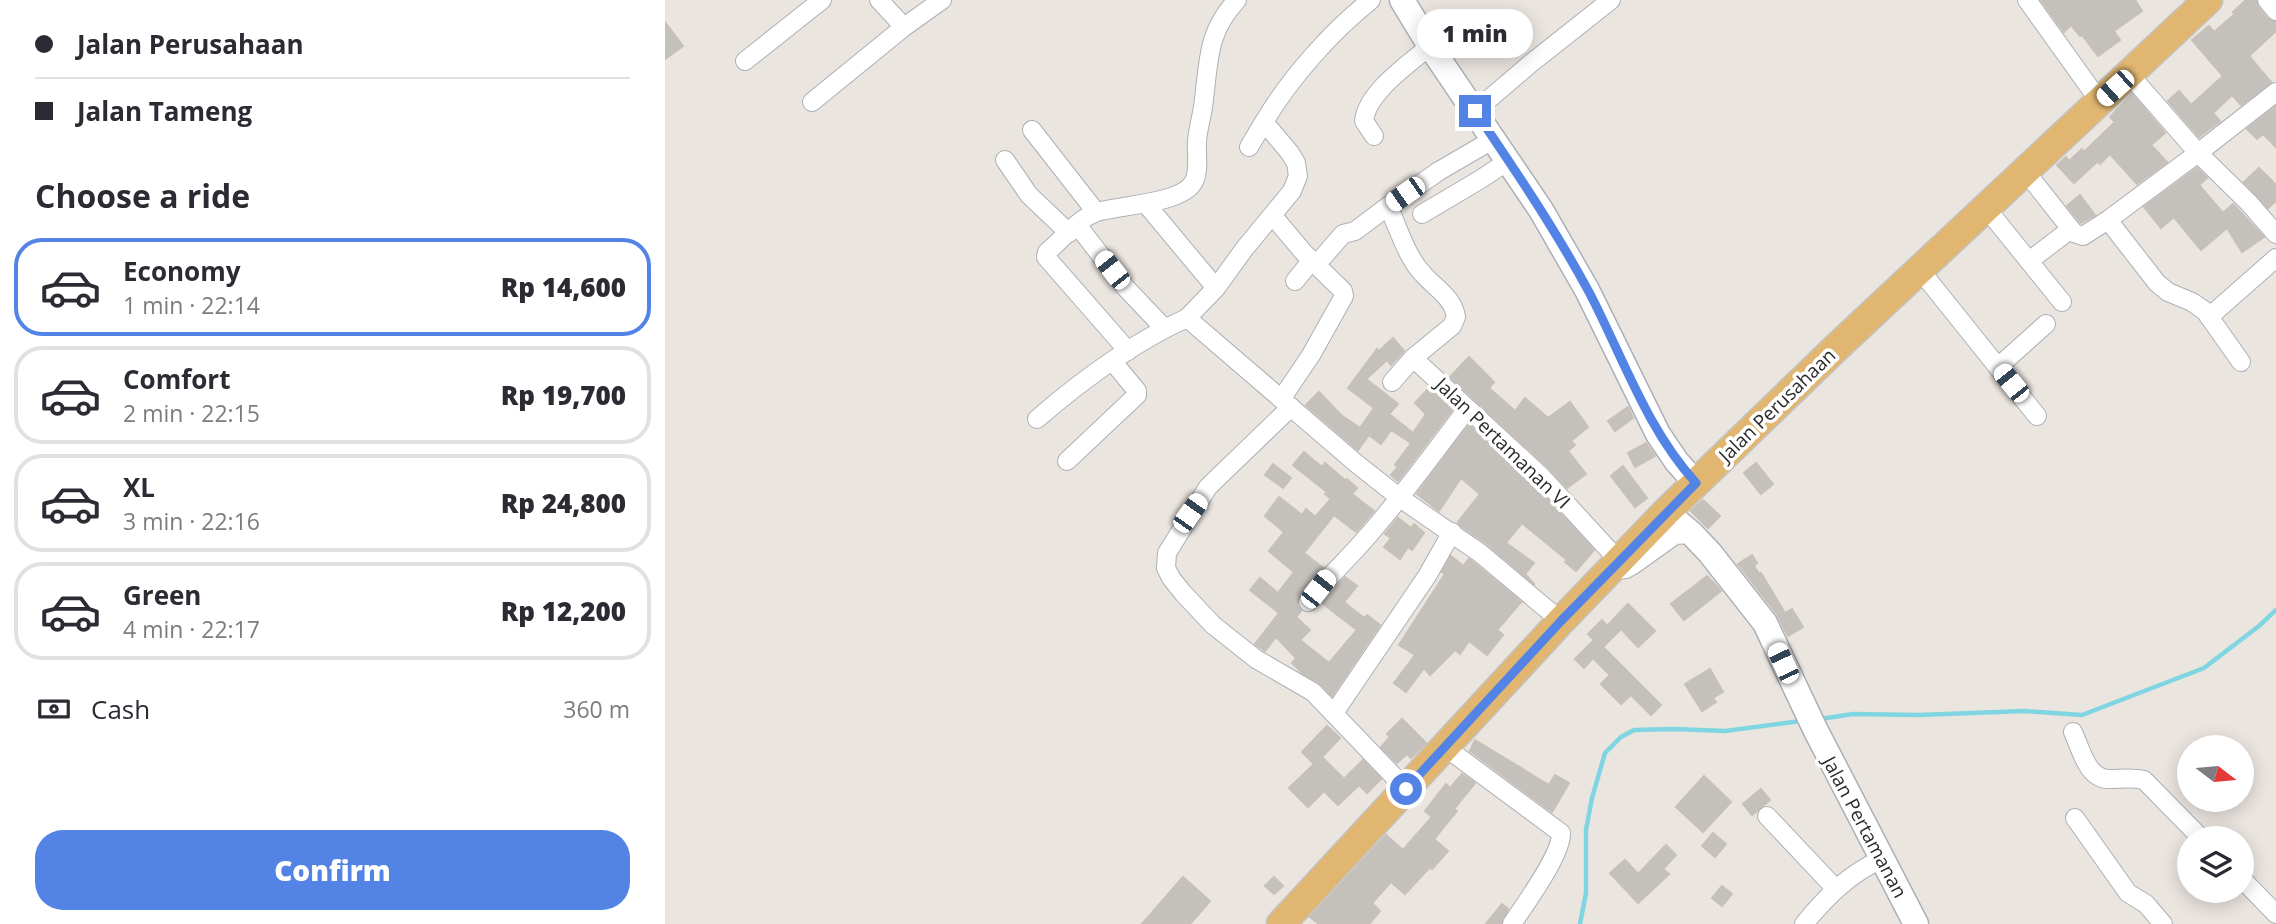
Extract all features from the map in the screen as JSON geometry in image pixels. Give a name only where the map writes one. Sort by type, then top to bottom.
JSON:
[{"type":"main road","name":"Jalan Perusahaan","points":[[1281,924],[1561,621],[1666,512],[2208,0]]},
{"type":"street","points":[[745,61],[822,0]]},
{"type":"street","points":[[879,0],[904,27]]},
{"type":"street","points":[[811,102],[942,0]]},
{"type":"street","points":[[1128,351],[1061,277],[1046,257],[1047,252],[1096,212],[1146,204],[1187,190],[1194,182],[1207,68],[1215,31],[1224,14],[1237,0]]},
{"type":"street","points":[[1249,147],[1277,100],[1305,66],[1353,14],[1371,0]]},
{"type":"street","points":[[1402,0],[1541,211],[1587,290],[1658,434],[1677,462],[1696,483]]},
{"type":"street","points":[[1475,111],[1611,0]]},
{"type":"street","points":[[2027,0],[2100,102]]},
{"type":"street","points":[[2267,0],[2276,11]]},
{"type":"street","points":[[1374,136],[1364,121],[1366,107],[1379,91],[1430,46]]},
{"type":"street","points":[[2130,75],[2198,153],[2276,234]]},
{"type":"street","points":[[2026,172],[2071,229],[2083,236],[2198,153],[2276,92]]},
{"type":"street","points":[[1037,419],[1086,379],[1141,341],[1187,318],[1216,288],[1273,216],[1292,191],[1298,169],[1290,153],[1264,122]]},
{"type":"street","points":[[1032,130],[1096,212]]},
{"type":"street","points":[[1294,281],[1338,237],[1347,232],[1355,232],[1439,171],[1494,139]]},
{"type":"street","points":[[1005,160],[1029,195],[1073,230],[1164,328]]},
{"type":"street","points":[[1422,214],[1508,161]]},
{"type":"street","points":[[1146,204],[1216,288]]},
{"type":"street","points":[[1388,206],[1416,266],[1447,297],[1455,311],[1455,322],[1413,358],[1392,382]]},
{"type":"street","points":[[1986,208],[2061,302]]},
{"type":"street","points":[[1273,216],[1343,291],[1344,296],[1287,403],[1208,487],[1167,553],[1166,568],[1183,593],[1213,625],[1257,659],[1313,692],[1406,789]]},
{"type":"street","points":[[2108,220],[2157,283],[2168,292],[2205,311],[2241,362]]},
{"type":"street","points":[[2029,261],[2071,229]]},
{"type":"street","points":[[2209,317],[2276,258]]},
{"type":"street","points":[[1920,270],[2037,416]]},
{"type":"street","points":[[1187,318],[1399,498],[1480,552],[1561,621]]},
{"type":"street","points":[[1998,367],[2046,324]]},
{"type":"street","name":"Jalan Pertamanan VI","points":[[1413,358],[1541,476],[1615,566]]},
{"type":"street","points":[[1067,461],[1137,395],[1137,391],[1113,362]]},
{"type":"street","points":[[1308,602],[1327,577],[1399,498],[1467,410]]},
{"type":"street","name":"Jalan Pertamanan","points":[[1666,512],[1692,534],[1728,573],[1765,623],[1801,702],[1916,924]]},
{"type":"street","points":[[1334,713],[1427,576],[1452,532]]},
{"type":"street","points":[[1615,566],[1626,569],[1675,535],[1692,534]]},
{"type":"street","points":[[2073,732],[2092,773],[2106,779],[2144,780],[2190,826]]},
{"type":"street","points":[[1445,747],[1559,830],[1562,839],[1556,854],[1512,924]]},
{"type":"street","points":[[1767,816],[1835,888]]},
{"type":"street","points":[[2075,818],[2128,893],[2146,904],[2163,924]]},
{"type":"street","points":[[1804,924],[1835,888],[1882,859]]},
{"type":"street","points":[[2254,891],[2276,914]]},
{"type":"building","points":[[2041,0],[2135,0],[2142,11],[2114,31],[2120,40],[2098,56],[2071,25],[2064,32]]},
{"type":"building","points":[[2246,0],[2256,0],[2267,18],[2276,22],[2276,31],[2249,56],[2271,82],[2241,105],[2232,95],[2213,113],[2220,121],[2199,137],[2168,101],[2179,91],[2191,105],[2223,76],[2192,40],[2209,26],[2214,32],[2235,14],[2233,12]]},
{"type":"building","points":[[665,22],[683,46],[665,59]]},
{"type":"building","points":[[2132,94],[2165,133],[2151,145],[2167,162],[2137,184],[2110,154],[2074,183],[2057,165],[2066,157],[2069,161],[2082,149],[2084,152],[2115,122],[2110,117]]},
{"type":"building","points":[[2276,106],[2276,147],[2263,134],[2257,139],[2247,129]]},
{"type":"building","points":[[2197,168],[2207,178],[2199,185],[2223,213],[2233,204],[2264,237],[2242,252],[2227,228],[2201,250],[2174,217],[2161,228],[2144,207]]},
{"type":"building","points":[[2259,168],[2276,185],[2276,201],[2268,208],[2244,182]]},
{"type":"building","points":[[2080,195],[2095,215],[2081,223],[2067,206]]},
{"type":"building","points":[[1393,338],[1404,351],[1391,365],[1387,360],[1366,379],[1398,404],[1389,414],[1413,433],[1426,414],[1415,403],[1429,388],[1452,410],[1398,481],[1391,475],[1411,443],[1391,430],[1381,444],[1369,435],[1358,450],[1306,405],[1319,392],[1341,415],[1360,428],[1374,408],[1348,388],[1377,349],[1379,351]]},
{"type":"building","points":[[1469,357],[1494,382],[1489,388],[1515,411],[1525,398],[1548,418],[1570,402],[1588,427],[1571,441],[1575,445],[1568,451],[1586,474],[1567,488],[1549,468],[1450,377]]},
{"type":"building","points":[[1628,407],[1633,418],[1615,431],[1608,421]]},
{"type":"building","points":[[1469,425],[1533,484],[1594,550],[1576,571],[1565,562],[1567,560],[1522,523],[1506,543],[1534,563],[1525,574],[1535,585],[1487,544],[1462,527],[1458,522],[1480,494],[1461,478],[1439,511],[1417,494]]},
{"type":"building","points":[[1646,443],[1655,456],[1635,467],[1628,453]]},
{"type":"building","points":[[1304,452],[1322,467],[1325,463],[1346,481],[1347,479],[1357,488],[1352,494],[1374,511],[1356,532],[1334,515],[1304,553],[1323,568],[1297,600],[1301,611],[1296,617],[1310,630],[1300,640],[1329,663],[1357,630],[1322,603],[1345,577],[1357,586],[1344,602],[1364,618],[1367,615],[1380,625],[1332,696],[1321,684],[1302,673],[1292,663],[1296,658],[1276,637],[1265,651],[1255,644],[1279,613],[1250,590],[1260,578],[1278,593],[1294,572],[1269,551],[1284,532],[1265,516],[1279,497],[1302,515],[1306,509],[1315,517],[1331,499],[1325,494],[1327,492],[1293,465]]},
{"type":"building","points":[[1756,463],[1773,484],[1761,494],[1744,473]]},
{"type":"building","points":[[1273,464],[1291,478],[1283,488],[1265,475]]},
{"type":"building","points":[[1623,466],[1647,498],[1635,507],[1611,476]]},
{"type":"building","points":[[1703,500],[1720,516],[1708,528],[1691,511]]},
{"type":"building","points":[[1398,518],[1411,528],[1414,524],[1424,533],[1412,550],[1408,547],[1400,559],[1384,547],[1391,538],[1385,534]]},
{"type":"building","points":[[1752,555],[1757,563],[1754,566],[1785,613],[1792,609],[1803,627],[1788,636],[1777,614],[1738,564]]},
{"type":"building","points":[[1451,556],[1463,566],[1469,559],[1521,602],[1497,630],[1503,635],[1487,655],[1469,641],[1460,654],[1455,650],[1430,675],[1424,668],[1406,692],[1394,683],[1415,655],[1399,645],[1445,574],[1442,572]]},
{"type":"building","points":[[1707,576],[1721,591],[1684,620],[1671,604]]},
{"type":"building","points":[[1628,604],[1655,631],[1638,647],[1621,629],[1603,647],[1661,705],[1651,715],[1631,695],[1621,704],[1601,684],[1610,675],[1593,658],[1584,668],[1575,659],[1594,640],[1588,634],[1602,620],[1607,626]]},
{"type":"building","points":[[1710,669],[1723,692],[1713,698],[1716,702],[1702,711],[1685,684]]},
{"type":"building","points":[[1402,719],[1426,743],[1411,758],[1407,754],[1397,763],[1381,747],[1390,737],[1387,734]]},
{"type":"building","points":[[1327,726],[1340,738],[1322,757],[1344,779],[1363,760],[1381,779],[1367,793],[1359,785],[1338,805],[1324,791],[1308,807],[1289,788],[1314,764],[1302,752]]},
{"type":"building","points":[[1475,740],[1549,785],[1555,775],[1569,783],[1552,812],[1470,751]]},
{"type":"building","points":[[1462,774],[1475,783],[1434,839],[1448,851],[1432,869],[1430,867],[1405,894],[1391,882],[1372,903],[1380,911],[1369,924],[1319,924],[1310,917],[1386,835],[1403,850],[1432,817],[1425,811],[1446,784],[1450,788]]},
{"type":"building","points":[[1704,776],[1731,802],[1703,832],[1676,807]]},
{"type":"building","points":[[1761,789],[1770,800],[1752,815],[1743,804]]},
{"type":"building","points":[[1713,833],[1726,844],[1715,857],[1702,846]]},
{"type":"building","points":[[1666,845],[1676,855],[1663,869],[1669,874],[1638,903],[1610,873],[1625,860],[1638,874]]},
{"type":"building","points":[[1183,877],[1210,901],[1190,924],[1142,924]]},
{"type":"building","points":[[1274,877],[1283,886],[1274,894],[1265,886]]},
{"type":"building","points":[[1722,886],[1732,894],[1722,906],[1712,898]]},
{"type":"building","points":[[1502,904],[1508,909],[1501,924],[1486,924]]},
{"type":"waterway","points":[[1820,719],[1853,714],[1919,715],[2025,711],[2082,715],[2204,668],[2276,610]]},
{"type":"waterway","points":[[1580,924],[1586,893],[1586,830],[1592,798],[1605,753],[1621,737],[1634,730],[1725,731],[1801,721]]},
{"type":"route","points":[[1406,789],[1561,621],[1696,483],[1677,462],[1658,434],[1587,290],[1541,211],[1475,111]]}]
